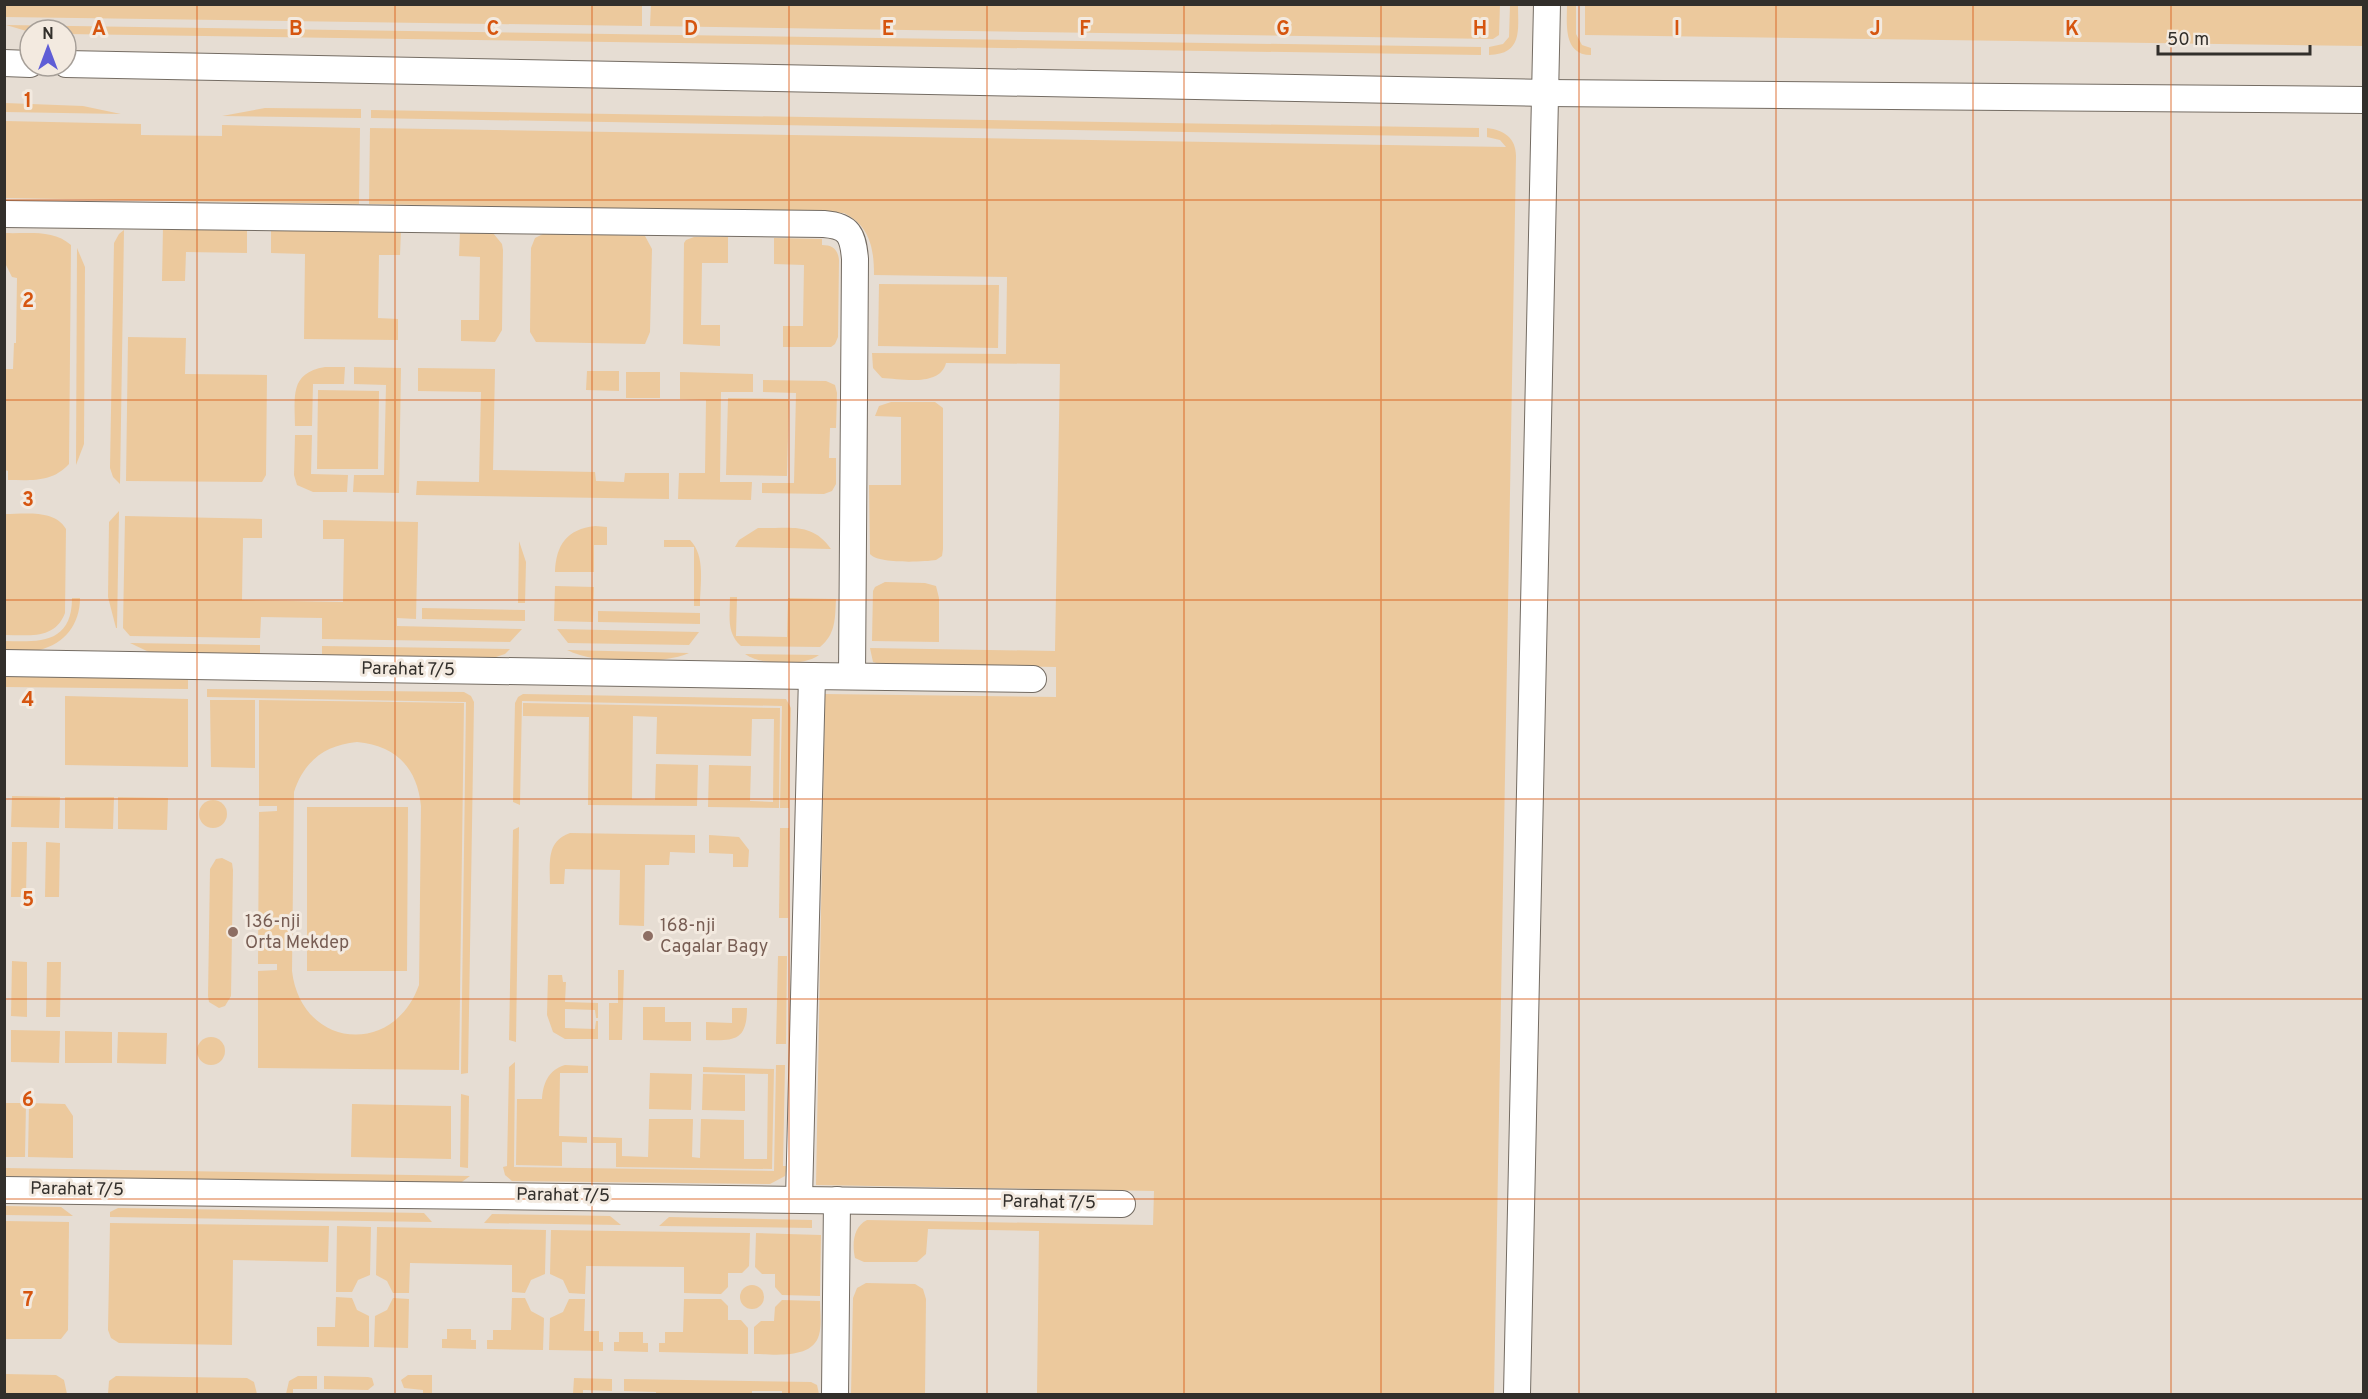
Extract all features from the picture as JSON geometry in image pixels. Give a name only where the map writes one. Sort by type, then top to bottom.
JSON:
[{"type":"street","points":[[1517,1395],[1547,93],[1547,4]]},
{"type":"street","points":[[78,64],[1547,93],[2364,100]]},
{"type":"street","points":[[4,214],[824,224],[836,225],[846,230],[852,239],[855,259],[852,676]]},
{"type":"street","name":"Parahat 7/5","points":[[4,663],[1033,678]]},
{"type":"street","points":[[800,1199],[812,676]]},
{"type":"street","name":"Parahat 7/5","points":[[4,1190],[1122,1204]]},
{"type":"street","points":[[835,1395],[837,1200]]},
{"type":"shaded area","points":[[5,4],[642,4],[642,26],[5,17]]},
{"type":"shaded area","points":[[651,4],[1500,4],[1499,35],[1493,39],[650,26]]},
{"type":"shaded area","points":[[1510,5],[1518,5],[1516,39],[1508,50],[1500,54],[1489,55],[1489,47],[1503,44],[1509,37]]},
{"type":"shaded area","points":[[1567,5],[1576,5],[1576,34],[1582,45],[1591,48],[1591,55],[1582,54],[1571,44],[1567,29]]},
{"type":"shaded area","points":[[1585,5],[2363,5],[2363,46],[1585,35]]},
{"type":"shaded area","points":[[78,26],[1481,47],[1481,55],[78,34]]},
{"type":"shaded area","points":[[5,103],[83,106],[121,114],[5,112]]},
{"type":"shaded area","points":[[265,108],[361,109],[361,118],[222,116]]},
{"type":"shaded area","points":[[371,110],[1479,128],[1479,137],[371,118]]},
{"type":"shaded area","points":[[5,121],[141,124],[141,135],[222,136],[222,125],[360,128],[359,204],[5,198]]},
{"type":"shaded area","points":[[370,128],[1506,147],[1500,140],[1487,137],[1487,128],[1508,136],[1514,144],[1516,156],[1494,1394],[1037,1394],[1039,1231],[928,1229],[926,1254],[917,1262],[864,1262],[855,1258],[856,1231],[867,1220],[1153,1225],[1154,1191],[816,1185],[825,694],[1056,697],[1056,667],[880,664],[873,662],[870,648],[1055,651],[1060,364],[946,363],[942,371],[928,379],[882,378],[873,368],[872,353],[1006,354],[1007,277],[874,275],[869,239],[860,224],[844,213],[369,204]]},
{"type":"shaded area","points":[[163,226],[247,227],[247,253],[186,252],[185,281],[162,281]]},
{"type":"shaded area","points":[[271,227],[401,230],[400,255],[379,255],[378,318],[398,319],[398,340],[304,339],[305,254],[271,253]]},
{"type":"shaded area","points":[[124,230],[120,484],[113,477],[110,468],[114,243]]},
{"type":"shaded area","points":[[460,231],[493,233],[502,244],[502,330],[495,342],[461,341],[461,320],[479,320],[480,257],[459,256]]},
{"type":"shaded area","points":[[5,233],[48,234],[71,245],[69,464],[55,475],[40,479],[8,480],[8,471],[5,470],[5,369],[13,369],[14,343],[16,343],[17,278],[12,277],[5,263]]},
{"type":"shaded area","points":[[545,233],[645,236],[652,249],[650,332],[645,344],[536,342],[530,332],[531,248],[535,238]]},
{"type":"shaded area","points":[[694,237],[728,237],[728,263],[702,263],[701,325],[720,325],[720,346],[683,344],[684,243]]},
{"type":"shaded area","points":[[774,238],[822,239],[822,245],[836,250],[839,260],[838,337],[831,347],[783,347],[783,326],[803,326],[804,265],[774,264]]},
{"type":"shaded area","points":[[77,248],[85,267],[84,444],[76,465]]},
{"type":"shaded area","points":[[879,284],[999,285],[998,348],[878,346]]},
{"type":"shaded area","points":[[128,337],[186,338],[185,374],[267,375],[266,475],[262,482],[126,481]]},
{"type":"shaded area","points":[[325,367],[345,367],[344,384],[313,384],[312,426],[295,426],[296,388],[305,375]]},
{"type":"shaded area","points":[[354,367],[401,368],[399,493],[353,492],[354,475],[384,475],[386,385],[354,384]]},
{"type":"shaded area","points":[[418,368],[495,369],[493,470],[595,472],[596,481],[624,482],[625,473],[669,473],[669,499],[416,495],[417,481],[479,482],[481,392],[418,391]]},
{"type":"shaded area","points":[[587,371],[619,371],[619,391],[586,390]]},
{"type":"shaded area","points":[[626,372],[660,372],[660,398],[626,398]]},
{"type":"shaded area","points":[[680,372],[753,374],[753,392],[721,392],[720,482],[752,482],[751,500],[678,499],[679,473],[705,473],[706,400],[680,399]]},
{"type":"shaded area","points":[[763,380],[826,381],[835,385],[837,393],[836,428],[830,428],[829,458],[836,458],[836,484],[832,491],[824,494],[762,493],[762,483],[794,483],[796,393],[763,392]]},
{"type":"shaded area","points":[[318,390],[379,391],[378,469],[317,469]]},
{"type":"shaded area","points":[[728,398],[789,399],[787,476],[726,475]]},
{"type":"shaded area","points":[[891,402],[935,402],[943,408],[943,549],[942,556],[936,560],[891,561],[870,554],[869,485],[901,485],[901,417],[875,416],[879,406]]},
{"type":"shaded area","points":[[295,435],[312,435],[311,474],[348,475],[347,492],[313,492],[297,485],[294,475]]},
{"type":"shaded area","points":[[119,511],[116,628],[108,597],[109,522]]},
{"type":"shaded area","points":[[5,514],[47,515],[61,523],[66,529],[65,613],[55,628],[48,632],[31,635],[5,635]]},
{"type":"shaded area","points":[[125,516],[262,519],[262,538],[243,538],[242,600],[343,602],[344,539],[323,539],[323,520],[418,522],[416,619],[397,618],[397,626],[522,629],[510,642],[322,639],[322,618],[261,617],[260,638],[130,636],[123,628]]},
{"type":"shaded area","points":[[595,526],[607,527],[607,545],[594,545],[594,572],[555,572],[558,554],[565,540],[577,531]]},
{"type":"shaded area","points":[[758,528],[807,530],[824,540],[831,549],[735,547],[739,540]]},
{"type":"shaded area","points":[[664,540],[690,540],[695,547],[701,571],[700,606],[694,606],[694,547],[664,547]]},
{"type":"shaded area","points":[[519,541],[526,562],[525,603],[518,603]]},
{"type":"shaded area","points":[[885,582],[925,583],[936,586],[939,598],[939,642],[872,641],[873,591],[875,587]]},
{"type":"shaded area","points":[[555,586],[594,587],[593,622],[554,621]]},
{"type":"shaded area","points":[[730,597],[737,597],[736,636],[787,637],[788,598],[836,599],[832,631],[820,647],[741,646],[733,635],[730,623]]},
{"type":"shaded area","points":[[72,598],[80,598],[77,616],[69,632],[63,638],[39,650],[5,650],[5,641],[41,640],[60,632],[71,613]]},
{"type":"shaded area","points":[[422,608],[525,610],[525,621],[422,619]]},
{"type":"shaded area","points":[[598,611],[700,613],[700,624],[598,622]]},
{"type":"shaded area","points":[[557,629],[699,632],[689,645],[568,643]]},
{"type":"shaded area","points":[[130,643],[260,645],[260,654],[149,652]]},
{"type":"shaded area","points":[[322,646],[510,649],[505,654],[493,658],[322,655]]},
{"type":"shaded area","points":[[567,650],[689,653],[662,660],[628,661],[594,658]]},
{"type":"shaded area","points":[[745,654],[819,655],[803,661],[782,663],[752,658]]},
{"type":"shaded area","points":[[5,676],[188,678],[188,689],[5,687]]},
{"type":"shaded area","points":[[207,689],[464,692],[471,696],[474,702],[468,1073],[461,1074],[466,702],[207,697]]},
{"type":"shaded area","points":[[523,694],[786,699],[791,708],[789,808],[780,808],[782,706],[522,701],[520,805],[513,802],[515,703]]},
{"type":"shaded area","points":[[65,696],[188,699],[188,767],[65,765]]},
{"type":"shaded area","points":[[210,700],[255,700],[255,768],[211,767]]},
{"type":"shaded area","points":[[259,700],[464,703],[459,1070],[258,1068],[258,971],[277,970],[277,964],[258,964],[259,812],[277,811],[277,806],[259,806]],"holes":[[[357,742],[383,748],[402,761],[415,780],[419,792],[421,806],[419,985],[406,1009],[389,1024],[370,1033],[349,1034],[329,1029],[312,1016],[299,997],[292,971],[294,792],[298,781],[317,756],[346,744]]]},
{"type":"shaded area","points":[[523,703],[780,708],[779,808],[708,807],[709,765],[751,766],[750,801],[773,802],[774,719],[752,719],[751,756],[656,754],[657,717],[633,716],[632,799],[655,800],[656,764],[698,765],[697,806],[588,805],[589,717],[523,716]]},
{"type":"shaded area","points":[[12,796],[60,797],[59,828],[11,827]]},
{"type":"shaded area","points":[[65,797],[114,797],[113,829],[65,828]]},
{"type":"shaded area","points":[[118,797],[168,798],[167,830],[118,829]]},
{"type":"shaded area","points":[[213,800],[223,804],[227,814],[223,824],[213,828],[203,824],[199,814],[203,804]]},
{"type":"shaded area","points":[[307,807],[408,807],[407,971],[307,971]]},
{"type":"shaded area","points":[[519,827],[516,1042],[509,1040],[513,830]]},
{"type":"shaded area","points":[[780,828],[789,828],[788,918],[779,918]]},
{"type":"shaded area","points":[[570,833],[695,835],[695,853],[670,852],[669,865],[645,865],[644,926],[619,925],[620,870],[565,869],[564,884],[550,884],[550,861],[553,847],[557,841]]},
{"type":"shaded area","points":[[709,835],[739,837],[749,850],[748,867],[733,867],[733,854],[709,853]]},
{"type":"shaded area","points":[[12,842],[27,842],[26,897],[11,897]]},
{"type":"shaded area","points":[[46,842],[60,843],[59,897],[45,897]]},
{"type":"shaded area","points":[[222,858],[232,863],[233,870],[231,996],[225,1006],[219,1008],[209,1002],[208,996],[210,869],[216,859]]},
{"type":"shaded area","points":[[778,956],[787,956],[786,1044],[776,1044]]},
{"type":"shaded area","points":[[12,961],[27,962],[27,1017],[11,1016]]},
{"type":"shaded area","points":[[47,962],[61,962],[60,1017],[46,1017]]},
{"type":"shaded area","points":[[618,970],[624,970],[622,1040],[609,1040],[609,1003],[618,1003]]},
{"type":"shaded area","points":[[548,975],[562,975],[563,982],[566,982],[565,1002],[598,1003],[598,1018],[596,1018],[595,1010],[565,1009],[565,1028],[595,1029],[596,1021],[598,1021],[598,1039],[565,1039],[553,1032],[547,1015]]},
{"type":"shaded area","points":[[643,1007],[665,1007],[665,1022],[691,1022],[691,1041],[643,1040]]},
{"type":"shaded area","points":[[732,1008],[747,1008],[745,1027],[741,1033],[731,1039],[706,1040],[706,1022],[732,1023]]},
{"type":"shaded area","points":[[11,1030],[60,1031],[59,1063],[11,1062]]},
{"type":"shaded area","points":[[65,1031],[112,1032],[112,1063],[65,1063]]},
{"type":"shaded area","points":[[118,1032],[167,1033],[166,1064],[117,1063]]},
{"type":"shaded area","points":[[211,1037],[221,1041],[225,1051],[221,1061],[211,1065],[201,1061],[197,1051],[201,1041]]},
{"type":"shaded area","points":[[515,1062],[514,1167],[774,1171],[776,1065],[785,1065],[783,1166],[787,1166],[785,1176],[770,1184],[512,1181],[505,1175],[503,1167],[507,1166],[509,1067]]},
{"type":"shaded area","points":[[565,1065],[588,1066],[588,1073],[560,1073],[559,1136],[587,1137],[587,1143],[562,1142],[562,1166],[516,1165],[517,1099],[542,1099],[547,1078],[554,1070]]},
{"type":"shaded area","points":[[703,1067],[774,1069],[772,1169],[616,1167],[616,1143],[593,1143],[593,1137],[622,1138],[622,1156],[648,1157],[649,1119],[693,1119],[692,1157],[700,1158],[701,1119],[744,1120],[744,1159],[767,1159],[768,1074],[703,1072]]},
{"type":"shaded area","points":[[650,1073],[692,1074],[691,1110],[649,1109]]},
{"type":"shaded area","points":[[703,1074],[745,1075],[745,1111],[702,1110]]},
{"type":"shaded area","points":[[461,1094],[469,1096],[468,1168],[460,1167]]},
{"type":"shaded area","points":[[5,1103],[26,1103],[25,1157],[5,1157]]},
{"type":"shaded area","points":[[29,1103],[65,1104],[73,1116],[73,1158],[28,1157]]},
{"type":"shaded area","points":[[352,1104],[451,1106],[451,1159],[351,1157]]},
{"type":"shaded area","points":[[5,1168],[470,1176],[459,1184],[5,1176]]},
{"type":"shaded area","points":[[5,1206],[61,1207],[73,1216],[5,1215]]},
{"type":"shaded area","points":[[118,1208],[424,1213],[432,1222],[110,1217],[110,1212]]},
{"type":"shaded area","points":[[492,1214],[610,1216],[621,1225],[484,1223]]},
{"type":"shaded area","points":[[669,1217],[812,1220],[812,1228],[659,1226]]},
{"type":"shaded area","points":[[5,1221],[69,1222],[68,1330],[61,1339],[5,1339]]},
{"type":"shaded area","points":[[110,1223],[329,1226],[328,1262],[233,1260],[232,1345],[119,1343],[111,1338],[108,1330]]},
{"type":"shaded area","points":[[337,1226],[371,1227],[370,1275],[358,1280],[352,1292],[336,1292]]},
{"type":"shaded area","points":[[377,1227],[546,1230],[545,1274],[531,1280],[525,1293],[512,1292],[512,1265],[410,1263],[409,1293],[393,1293],[387,1281],[376,1275]]},
{"type":"shaded area","points":[[551,1230],[750,1233],[749,1266],[742,1273],[728,1273],[728,1287],[721,1294],[684,1293],[684,1267],[586,1266],[585,1294],[569,1293],[563,1280],[550,1274]]},
{"type":"shaded area","points":[[756,1233],[821,1235],[820,1296],[782,1295],[775,1287],[775,1274],[762,1274],[755,1267]]},
{"type":"shaded area","points":[[866,1283],[915,1284],[923,1289],[926,1299],[925,1394],[851,1394],[853,1298],[857,1288]]},
{"type":"shaded area","points":[[752,1285],[760,1289],[764,1297],[760,1305],[752,1309],[744,1305],[740,1297],[744,1289]]},
{"type":"shaded area","points":[[336,1297],[352,1298],[357,1310],[369,1316],[369,1347],[317,1346],[317,1327],[335,1327]]},
{"type":"shaded area","points":[[393,1298],[409,1299],[408,1348],[374,1347],[375,1316],[387,1310]]},
{"type":"shaded area","points":[[512,1298],[525,1298],[531,1311],[544,1318],[543,1350],[487,1349],[487,1340],[493,1340],[493,1330],[511,1330]]},
{"type":"shaded area","points":[[569,1299],[585,1299],[584,1331],[599,1331],[599,1342],[603,1342],[603,1351],[549,1350],[550,1318],[563,1312]]},
{"type":"shaded area","points":[[684,1299],[721,1299],[728,1306],[728,1320],[741,1320],[748,1328],[748,1354],[659,1352],[659,1343],[665,1343],[665,1332],[683,1332]]},
{"type":"shaded area","points":[[782,1300],[820,1301],[820,1327],[815,1343],[809,1349],[791,1354],[754,1354],[754,1327],[761,1321],[774,1321],[775,1307]]},
{"type":"shaded area","points":[[447,1329],[471,1329],[471,1340],[476,1340],[476,1349],[442,1348],[442,1339],[447,1339]]},
{"type":"shaded area","points":[[619,1332],[643,1332],[643,1343],[648,1343],[648,1352],[614,1351],[614,1342],[619,1342]]},
{"type":"shaded area","points":[[5,1374],[56,1375],[64,1380],[67,1394],[5,1394]]},
{"type":"shaded area","points":[[408,1375],[432,1375],[432,1394],[423,1394],[423,1390],[404,1388],[401,1380]]},
{"type":"shaded area","points":[[116,1376],[247,1378],[254,1382],[257,1394],[108,1394],[109,1381]]},
{"type":"shaded area","points":[[298,1376],[317,1376],[317,1389],[293,1389],[293,1394],[286,1394],[289,1381]]},
{"type":"shaded area","points":[[324,1376],[368,1377],[372,1378],[374,1385],[368,1390],[324,1389]]},
{"type":"shaded area","points":[[574,1378],[612,1379],[612,1391],[583,1390],[583,1394],[573,1394]]},
{"type":"shaded area","points":[[624,1379],[811,1382],[817,1385],[819,1394],[752,1391],[752,1394],[656,1394],[656,1392],[624,1391]]},
{"type":"place","name":"136-nji Orta Mekdep","points":[[233,932]]},
{"type":"place","name":"168-nji Cagalar Bagy","points":[[648,936]]}]
